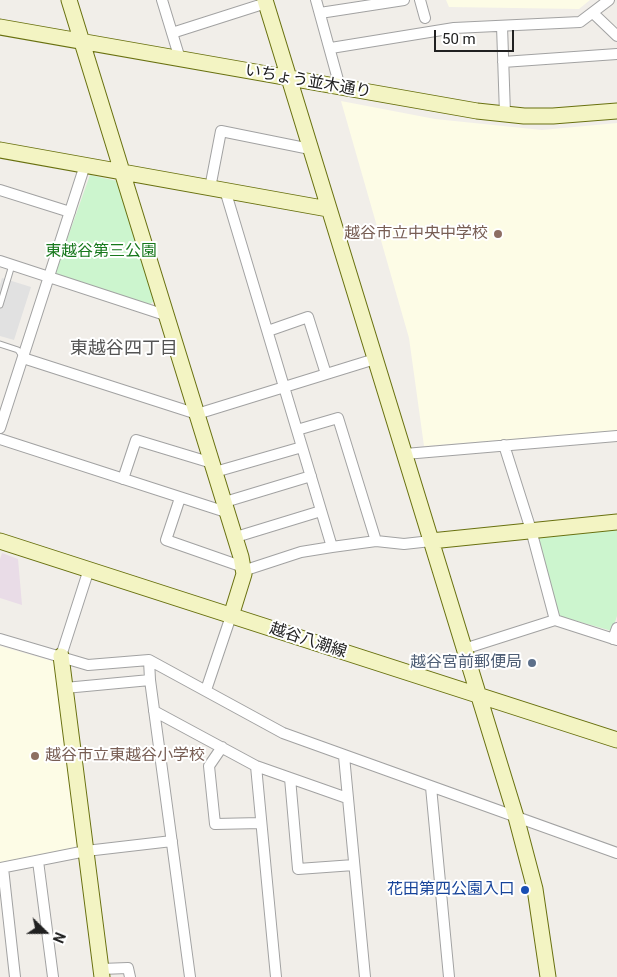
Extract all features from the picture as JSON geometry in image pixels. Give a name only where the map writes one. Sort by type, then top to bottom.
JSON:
[{"type":"street","points":[[68,0],[165,315],[227,507],[244,568],[242,582],[206,690]]},
{"type":"street","points":[[162,0],[180,59]]},
{"type":"street","points":[[316,0],[331,48],[340,87]]},
{"type":"street","points":[[320,13],[404,0]]},
{"type":"street","points":[[420,0],[425,18]]},
{"type":"street","points":[[331,48],[454,28],[580,22],[609,0]]},
{"type":"street","points":[[172,33],[265,2],[328,209],[406,454],[516,817],[535,889],[548,977]]},
{"type":"street","points":[[593,13],[617,36]]},
{"type":"street","points":[[502,26],[505,114]]},
{"type":"street","name":"いちょう並木通り","points":[[0,27],[505,114],[553,116],[617,111]]},
{"type":"street","points":[[503,62],[617,54]]},
{"type":"street","points":[[210,188],[221,132],[310,150]]},
{"type":"street","points":[[0,150],[328,209]]},
{"type":"street","points":[[0,428],[85,165]]},
{"type":"street","points":[[0,190],[70,212]]},
{"type":"street","points":[[225,190],[332,547]]},
{"type":"street","points":[[0,261],[165,315]]},
{"type":"street","points":[[268,331],[308,318],[326,374]]},
{"type":"street","points":[[23,358],[197,414],[376,359]]},
{"type":"street","points":[[297,430],[338,418],[376,542]]},
{"type":"street","points":[[406,454],[617,436]]},
{"type":"street","points":[[0,439],[180,498],[227,507],[311,476]]},
{"type":"street","points":[[123,479],[136,440],[214,467],[302,447]]},
{"type":"street","points":[[504,445],[531,530],[555,620]]},
{"type":"street","points":[[180,498],[166,540],[249,569],[301,552],[332,547],[376,542],[404,544],[617,522]]},
{"type":"street","points":[[236,538],[321,511]]},
{"type":"street","name":"越谷八潮線","points":[[0,540],[617,740]]},
{"type":"street","points":[[89,569],[60,656],[102,973],[128,968],[130,977]]},
{"type":"street","points":[[464,649],[555,620],[615,640],[617,628]]},
{"type":"street","points":[[0,639],[88,665],[150,660],[283,733],[617,853]]},
{"type":"street","points":[[150,660],[150,680],[190,977]]},
{"type":"street","points":[[65,688],[150,680]]},
{"type":"street","points":[[154,711],[256,766],[348,798]]},
{"type":"street","points":[[222,747],[209,766],[215,824],[261,823]]},
{"type":"street","points":[[344,756],[365,977]]},
{"type":"street","points":[[256,766],[276,977]]},
{"type":"street","points":[[290,778],[298,869],[354,865]]},
{"type":"street","points":[[431,787],[449,977]]},
{"type":"street","points":[[16,977],[1,868],[86,851],[172,841]]},
{"type":"street","points":[[38,861],[52,977]]},
{"type":"lane","points":[[0,305],[12,265]]},
{"type":"lane","points":[[0,344],[18,350],[23,358]]},
{"type":"shaded area","points":[[446,0],[590,0],[579,9],[449,7]]},
{"type":"shaded area","name":"越谷市立中央中学校","points":[[341,101],[435,119],[542,130],[617,123],[617,431],[424,446],[409,338]]},
{"type":"shaded area","points":[[2,278],[31,287],[14,340],[0,336],[0,285]]},
{"type":"shaded area","points":[[2,553],[18,559],[22,605],[0,598],[0,559]]},
{"type":"shaded area","name":"越谷市立東越谷小学校","points":[[0,646],[59,663],[82,849],[0,865]]},
{"type":"green space","name":"東越谷第三公園","points":[[90,175],[117,181],[155,300],[148,306],[54,276]]},
{"type":"green space","points":[[617,527],[617,616],[612,631],[559,616],[537,534]]},
{"type":"place","name":"越谷市立中央中学校","points":[[498,234]]},
{"type":"place","name":"越谷宮前郵便局","points":[[532,663]]},
{"type":"place","name":"越谷市立東越谷小学校","points":[[35,756]]},
{"type":"place","name":"花田第四公園入口","points":[[525,890]]},
{"type":"district","name":"東越谷四丁目","points":[[124,349]]}]
